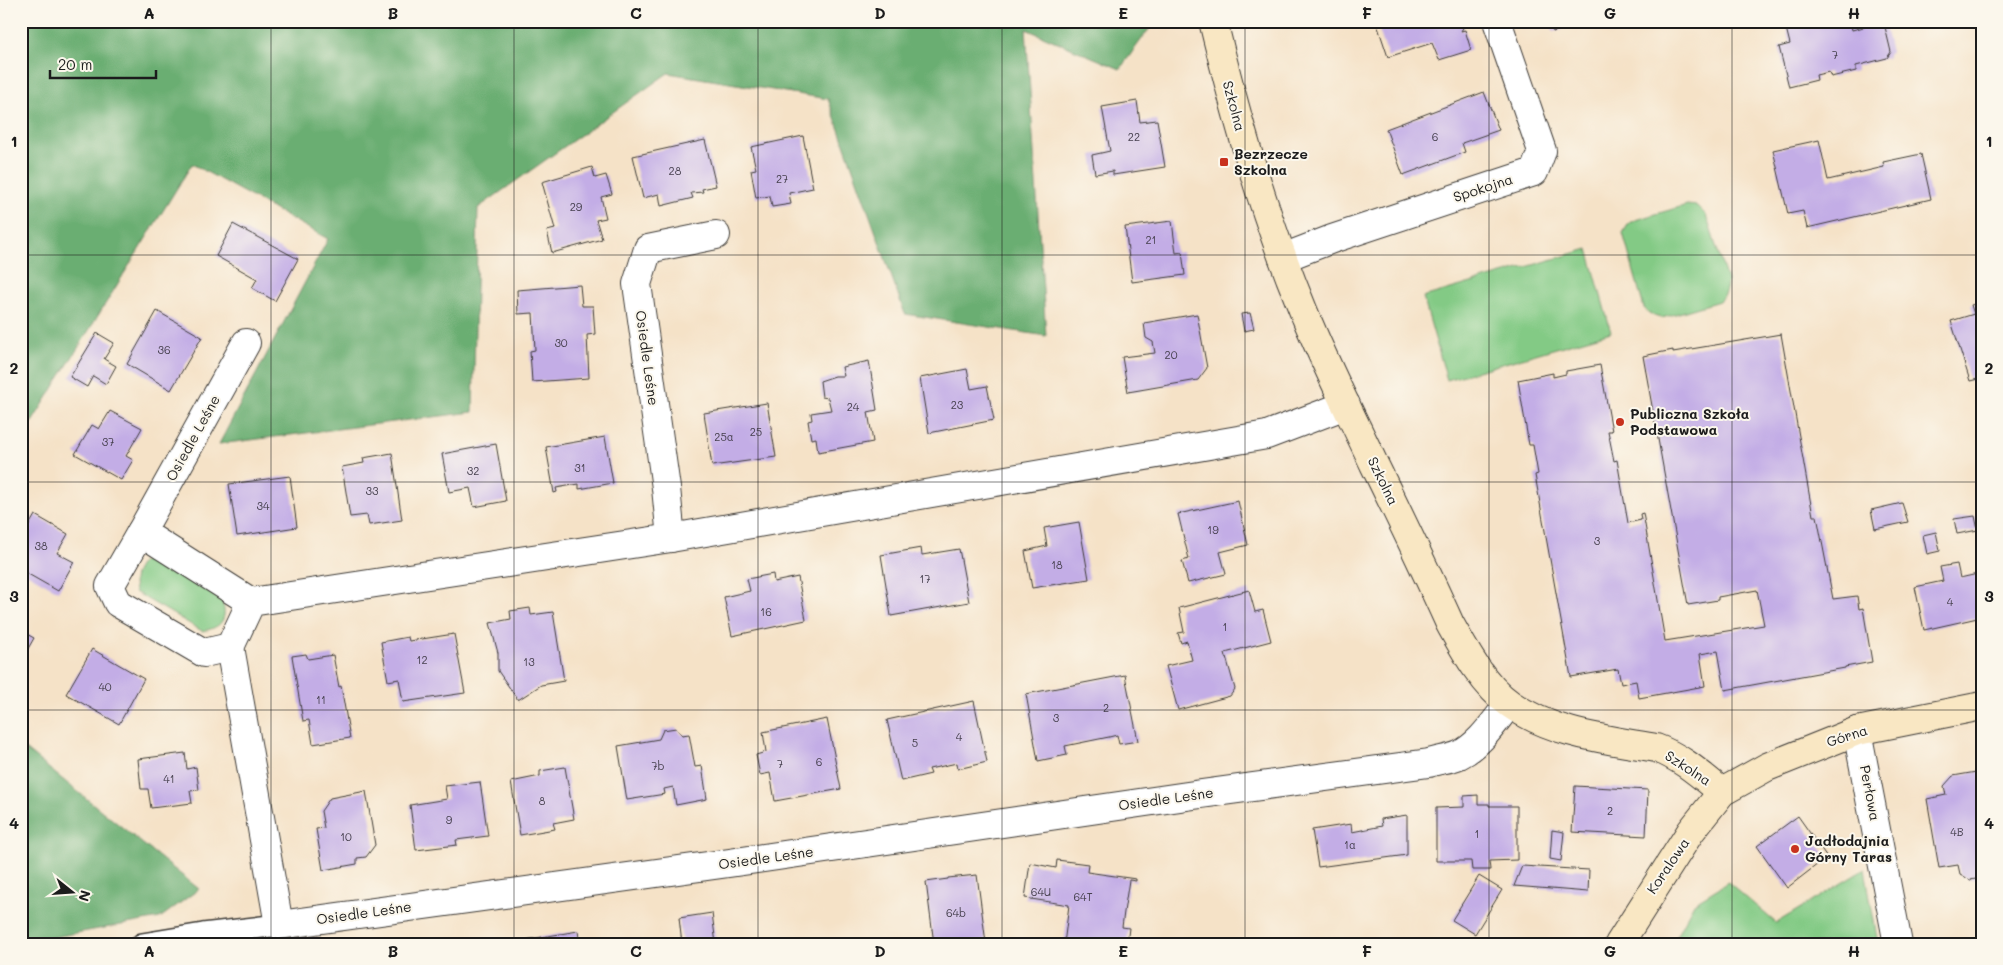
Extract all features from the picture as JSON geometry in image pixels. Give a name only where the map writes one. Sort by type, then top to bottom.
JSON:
[{"type":"street","name":"Szkolna","points":[[1213,21],[1249,162],[1283,258],[1320,352],[1459,642],[1477,668],[1509,704],[1542,722],[1573,733],[1656,748],[1667,752],[1689,765],[1722,792]]},
{"type":"street","name":"Spokojna","points":[[1283,258],[1332,239],[1534,172],[1542,151],[1497,21]]},
{"type":"street","name":"Osiedle Leśne","points":[[671,538],[666,488],[637,284],[648,249],[716,235]]},
{"type":"street","name":"Osiedle Leśne","points":[[230,646],[204,653],[118,603],[110,586],[246,344]]},
{"type":"street","points":[[141,532],[251,602],[671,538],[1266,435],[1346,405]]},
{"type":"street","points":[[251,602],[230,646],[279,924]]},
{"type":"street","name":"Osiedle Leśne","points":[[279,924],[729,864],[1175,798],[1429,763],[1459,755],[1468,750],[1488,730],[1509,704]]},
{"type":"street","name":"Górna","points":[[1722,792],[1767,766],[1857,731],[1982,706]]},
{"type":"street","name":"Perłowa","points":[[1857,731],[1898,944]]},
{"type":"street","name":"Koralowa","points":[[1619,944],[1682,845],[1722,792]]},
{"type":"lane","points":[[142,944],[279,924]]},
{"type":"green space","points":[[21,21],[1155,21],[1120,69],[1026,29],[1046,336],[905,314],[828,99],[668,73],[478,208],[473,412],[219,444],[328,239],[192,164],[21,440]]},
{"type":"green space","points":[[1687,205],[1697,206],[1706,215],[1727,280],[1726,289],[1719,301],[1662,318],[1657,317],[1650,314],[1644,308],[1623,233],[1629,223],[1635,220]]},
{"type":"green space","points":[[1588,249],[1611,332],[1447,380],[1423,297]]},
{"type":"green space","points":[[156,560],[221,599],[224,617],[219,625],[202,631],[135,592],[135,575],[140,565],[143,561]]},
{"type":"green space","points":[[21,746],[199,889],[160,918],[21,943]]},
{"type":"green space","points":[[1865,869],[1878,944],[1672,944],[1694,903],[1728,882],[1776,923]]},
{"type":"building","points":[[1266,21],[1286,21],[1268,28]]},
{"type":"building","points":[[1376,21],[1462,21],[1464,26],[1461,31],[1465,30],[1471,50],[1439,60],[1432,43],[1388,57]]},
{"type":"building","points":[[1549,21],[1582,21],[1553,32]]},
{"type":"building","points":[[1795,21],[1850,21],[1852,30],[1879,23],[1885,27],[1891,52],[1887,58],[1856,66],[1856,71],[1831,77],[1829,72],[1816,75],[1817,80],[1789,87],[1779,47],[1790,44],[1786,28],[1796,25]]},
{"type":"building","points":[[1484,92],[1499,130],[1462,143],[1465,152],[1403,175],[1386,129]]},
{"type":"building","points":[[1137,101],[1140,122],[1157,120],[1165,167],[1113,175],[1113,171],[1095,174],[1092,155],[1110,151],[1102,107]]},
{"type":"building","points":[[803,136],[813,188],[789,193],[791,204],[772,207],[770,196],[756,198],[751,170],[756,169],[751,147]]},
{"type":"building","points":[[705,140],[716,186],[702,189],[703,192],[691,193],[693,198],[661,206],[659,194],[643,198],[633,156]]},
{"type":"building","points":[[1819,140],[1828,180],[1884,167],[1883,162],[1921,154],[1931,199],[1807,228],[1803,211],[1788,214],[1773,150]]},
{"type":"building","points":[[592,167],[595,178],[606,175],[612,194],[601,197],[606,218],[596,220],[602,239],[552,253],[547,231],[555,229],[542,182]]},
{"type":"building","points":[[1172,221],[1176,253],[1182,252],[1185,275],[1132,282],[1125,227]]},
{"type":"building","points":[[233,224],[298,259],[275,301],[252,288],[257,279],[216,256]]},
{"type":"building","points":[[580,285],[582,306],[593,306],[595,334],[587,335],[589,378],[532,382],[530,351],[535,350],[533,313],[518,314],[517,290]]},
{"type":"building","points":[[1982,302],[1982,378],[1970,381],[1951,321],[1974,314],[1971,305]]},
{"type":"building","points":[[157,311],[202,337],[171,390],[127,364]]},
{"type":"building","points":[[1250,313],[1254,329],[1244,331],[1241,314]]},
{"type":"building","points":[[1197,314],[1207,368],[1198,380],[1128,392],[1122,357],[1155,353],[1153,342],[1146,338],[1144,323]]},
{"type":"building","points":[[97,333],[114,343],[104,359],[116,366],[106,384],[93,376],[87,387],[70,377]]},
{"type":"building","points":[[1781,334],[1813,516],[1817,516],[1833,599],[1857,596],[1859,609],[1863,608],[1872,662],[1725,690],[1718,651],[1700,654],[1705,686],[1639,698],[1636,681],[1621,684],[1618,669],[1571,677],[1535,475],[1538,474],[1533,445],[1529,445],[1518,380],[1553,373],[1553,377],[1566,374],[1566,371],[1600,365],[1612,431],[1608,431],[1614,461],[1617,460],[1628,523],[1641,520],[1640,514],[1643,513],[1665,641],[1764,625],[1757,590],[1688,605],[1643,356]]},
{"type":"building","points":[[869,361],[877,410],[868,412],[873,442],[818,452],[816,438],[811,439],[808,421],[812,420],[811,413],[831,410],[828,398],[822,397],[820,381],[835,376],[844,376],[842,367]]},
{"type":"building","points":[[967,369],[971,389],[987,386],[994,420],[929,433],[920,378]]},
{"type":"building","points":[[767,403],[776,457],[712,466],[704,413]]},
{"type":"building","points":[[110,411],[142,428],[126,456],[133,460],[121,480],[75,454],[92,425],[99,429]]},
{"type":"building","points":[[605,437],[613,483],[579,489],[579,484],[556,488],[557,492],[554,493],[546,447]]},
{"type":"building","points":[[496,444],[506,501],[474,507],[470,488],[449,492],[442,454]]},
{"type":"building","points":[[392,453],[402,520],[369,525],[367,515],[350,517],[342,467],[364,463],[363,458]]},
{"type":"building","points":[[290,476],[297,527],[237,536],[229,484]]},
{"type":"building","points":[[1238,501],[1248,545],[1220,552],[1226,574],[1188,583],[1182,561],[1189,559],[1178,514]]},
{"type":"building","points":[[1902,503],[1908,522],[1875,529],[1871,510]]},
{"type":"building","points":[[35,515],[68,534],[57,553],[74,562],[58,591],[21,570],[21,539]]},
{"type":"building","points":[[1975,516],[1978,530],[1957,534],[1954,519]]},
{"type":"building","points":[[1079,522],[1089,579],[1032,588],[1025,551],[1047,546],[1044,528]]},
{"type":"building","points":[[1936,532],[1940,551],[1927,554],[1923,535]]},
{"type":"building","points":[[921,548],[922,555],[959,549],[969,602],[891,616],[881,555]]},
{"type":"building","points":[[1957,564],[1960,578],[1982,573],[1982,617],[1924,630],[1915,587],[1943,581],[1940,567]]},
{"type":"building","points":[[773,574],[774,582],[798,577],[806,620],[732,636],[724,597],[750,591],[747,579]]},
{"type":"building","points":[[1249,590],[1255,612],[1263,610],[1271,641],[1225,653],[1235,689],[1230,696],[1178,710],[1166,666],[1192,660],[1187,641],[1181,643],[1178,633],[1184,632],[1179,608]]},
{"type":"building","points":[[530,608],[531,615],[553,612],[564,681],[541,685],[518,700],[498,671],[498,653],[490,623],[511,619],[510,611]]},
{"type":"building","points":[[21,631],[34,638],[21,661]]},
{"type":"building","points":[[454,634],[465,693],[403,702],[399,679],[388,681],[381,642],[408,637],[409,641]]},
{"type":"building","points":[[92,649],[144,679],[119,724],[66,694]]},
{"type":"building","points":[[306,654],[308,659],[333,655],[339,687],[341,686],[350,738],[313,744],[309,720],[303,721],[292,656]]},
{"type":"building","points":[[1125,675],[1138,741],[1119,744],[1117,735],[1065,746],[1067,755],[1038,761],[1026,694]]},
{"type":"building","points":[[974,701],[987,762],[958,769],[957,763],[929,769],[931,774],[901,781],[887,720]]},
{"type":"building","points":[[827,719],[841,789],[775,801],[770,773],[760,775],[756,755],[766,752],[763,732]]},
{"type":"building","points":[[676,728],[682,735],[689,734],[695,767],[702,766],[707,799],[676,805],[673,787],[664,789],[665,794],[627,800],[618,746],[659,739],[663,730]]},
{"type":"building","points":[[185,753],[187,769],[196,767],[199,790],[190,791],[192,803],[151,808],[148,789],[141,789],[138,759]]},
{"type":"building","points":[[565,767],[574,819],[553,823],[555,829],[520,835],[511,782],[540,776],[540,771]]},
{"type":"building","points":[[1982,771],[1982,878],[1970,880],[1960,874],[1958,865],[1939,868],[1927,799],[1946,795],[1944,786],[1953,776]]},
{"type":"building","points":[[480,782],[488,836],[456,840],[457,845],[416,850],[410,805],[447,799],[445,786]]},
{"type":"building","points":[[1575,786],[1648,790],[1646,836],[1572,832]]},
{"type":"building","points":[[366,791],[375,845],[366,857],[357,858],[357,864],[323,870],[316,829],[324,828],[321,811],[330,798]]},
{"type":"building","points":[[1478,795],[1478,804],[1517,806],[1517,860],[1489,861],[1490,870],[1472,870],[1471,861],[1436,861],[1436,808],[1464,807],[1464,796]]},
{"type":"building","points":[[1407,815],[1407,855],[1318,867],[1312,830],[1351,824],[1352,832],[1382,826],[1381,819]]},
{"type":"building","points":[[1798,816],[1827,857],[1787,888],[1757,846]]},
{"type":"building","points":[[1552,830],[1564,832],[1561,861],[1550,859]]},
{"type":"building","points":[[1057,860],[1088,864],[1087,872],[1136,879],[1136,881],[1129,880],[1124,912],[1122,927],[1129,928],[1127,944],[1064,944],[1069,905],[1025,898],[1030,863],[1056,868]]},
{"type":"building","points":[[1522,866],[1589,870],[1588,892],[1514,886]]},
{"type":"building","points":[[977,875],[986,943],[934,944],[926,882]]},
{"type":"building","points":[[1479,876],[1502,890],[1475,934],[1452,920]]},
{"type":"building","points":[[712,913],[716,944],[682,944],[679,918]]},
{"type":"building","points":[[578,931],[580,944],[506,944],[506,943]]},
{"type":"place","name":"Bezrzecze Szkolna","points":[[1224,162]]},
{"type":"place","name":"Publiczna Szkoła Podstawowa","points":[[1620,422]]},
{"type":"place","name":"Jadłodajnia Górny Taras","points":[[1795,849]]}]
